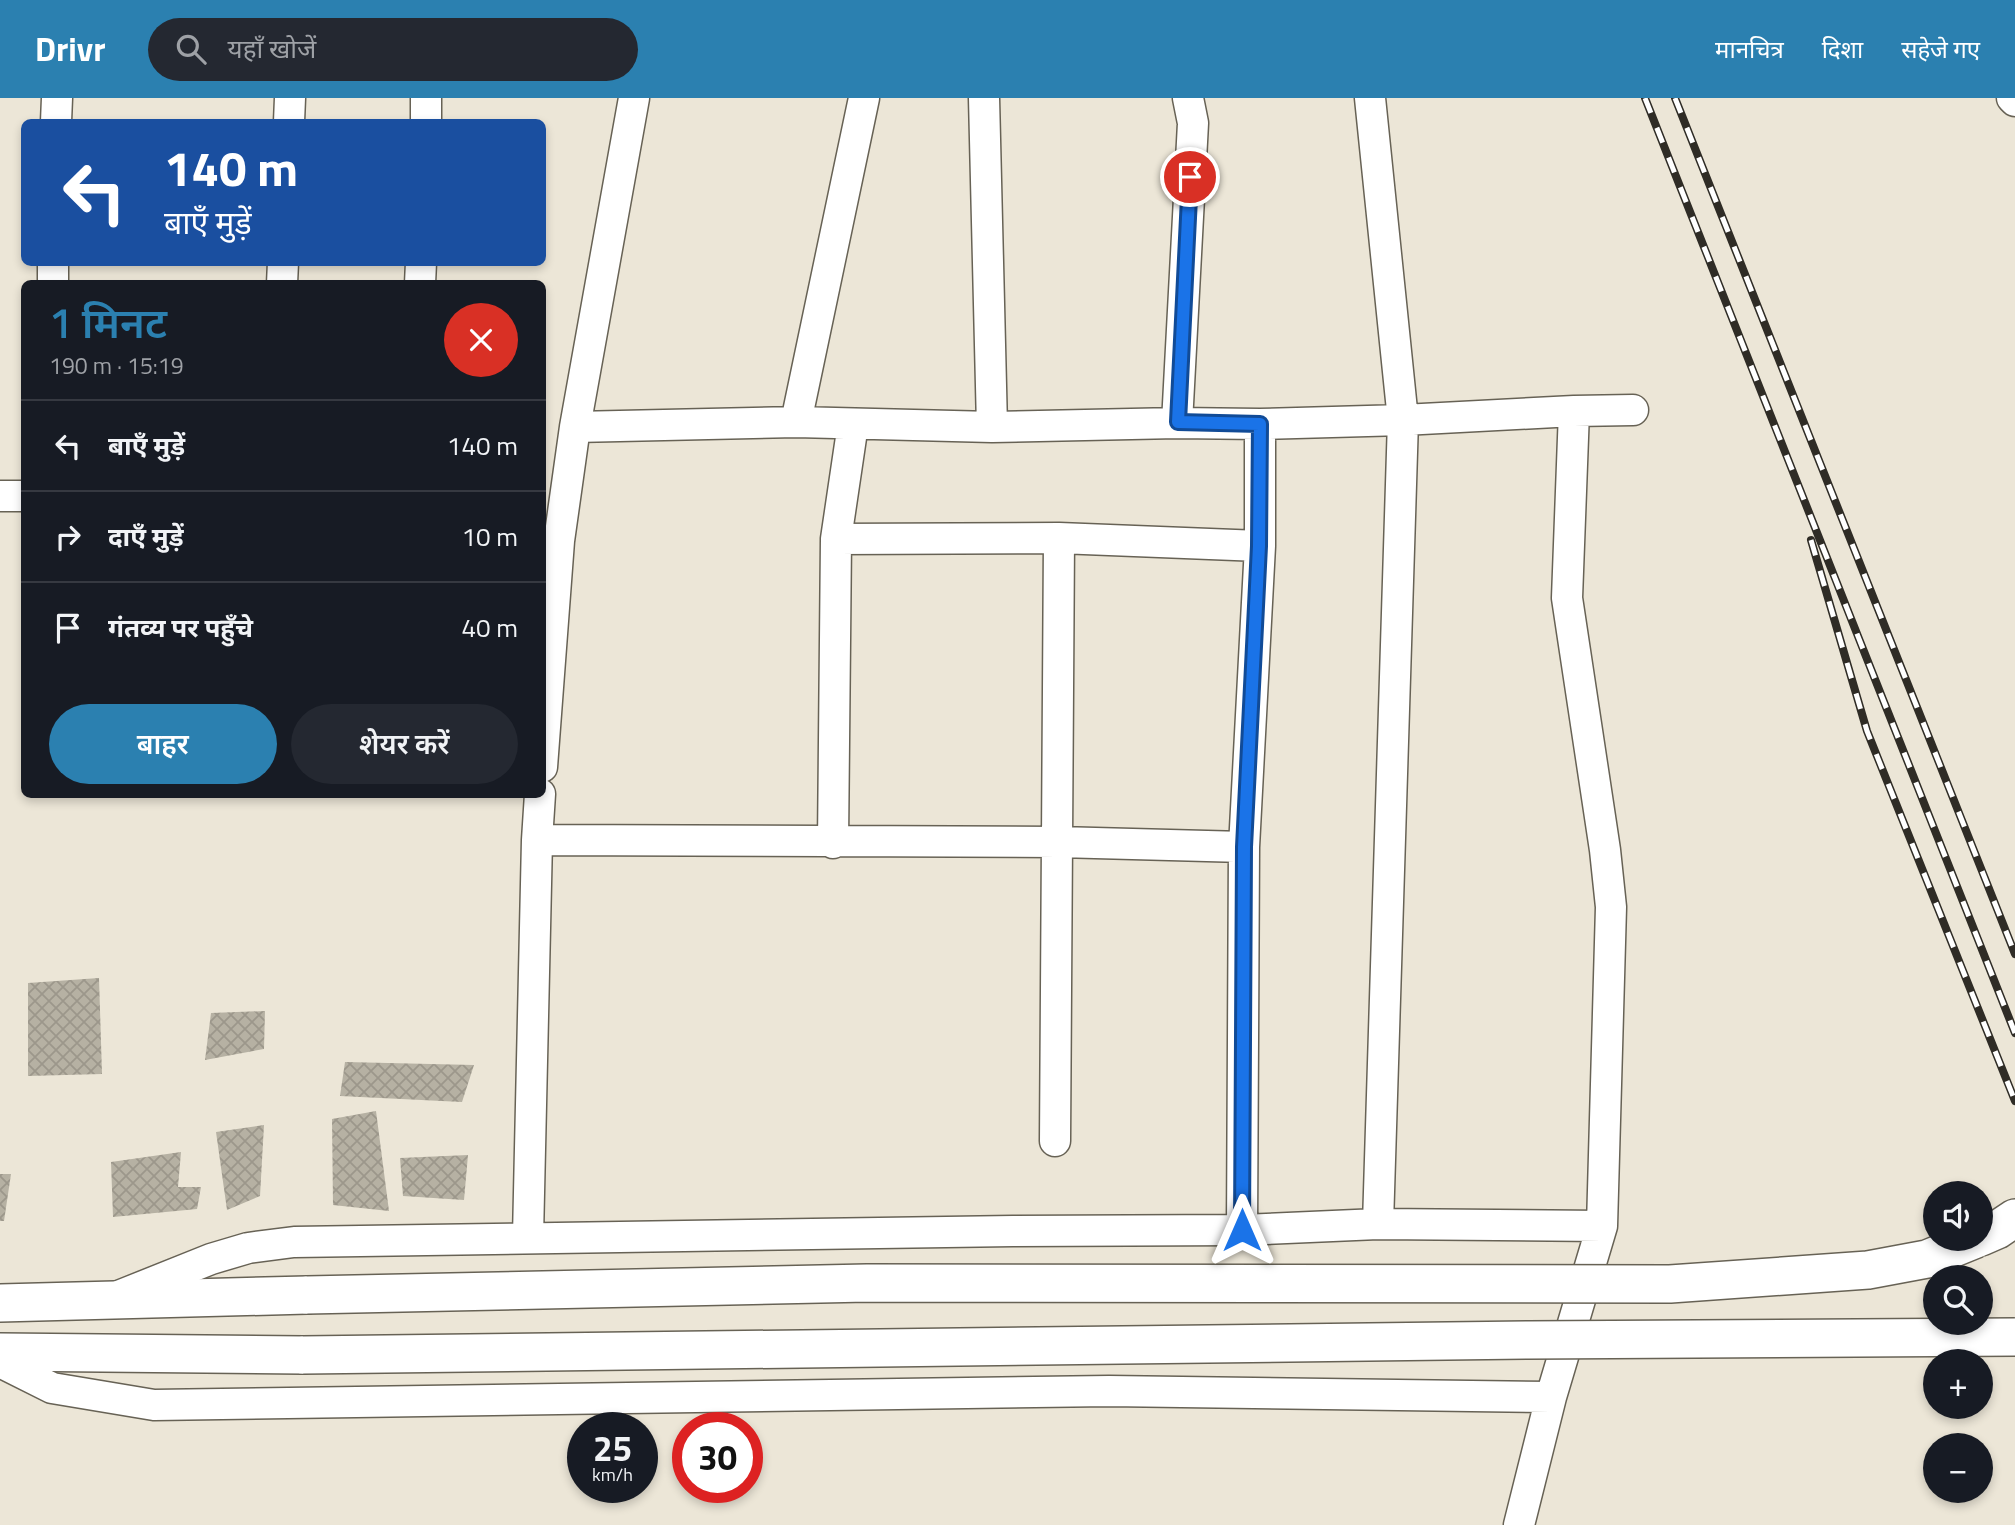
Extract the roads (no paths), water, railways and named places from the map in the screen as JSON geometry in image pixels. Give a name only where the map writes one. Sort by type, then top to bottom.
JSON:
[{"type":"street","points":[[56,119],[57,98]]},
{"type":"street","points":[[289,119],[290,98]]},
{"type":"street","points":[[426,98],[426,119]]},
{"type":"street","points":[[546,666],[551,540],[575,427],[634,98]]},
{"type":"street","points":[[796,422],[864,98]]},
{"type":"street","points":[[984,98],[992,427]]},
{"type":"street","points":[[1178,422],[1193,123],[1188,98]]},
{"type":"street","points":[[1370,98],[1403,420],[1378,1224]]},
{"type":"street","points":[[575,427],[796,422],[992,427],[1178,422],[1260,424],[1633,410]]},
{"type":"street","points":[[1519,1525],[1555,1386],[1602,1226],[1611,907],[1567,598],[1574,411]]},
{"type":"street","points":[[833,843],[836,539],[853,424]]},
{"type":"street","points":[[1242,1230],[1244,847],[1259,546],[1260,424]]},
{"type":"street","points":[[0,496],[21,496]]},
{"type":"street","points":[[836,539],[1059,538],[1259,546]]},
{"type":"street","points":[[1055,1141],[1059,538]]},
{"type":"street","points":[[528,1237],[540,798]]},
{"type":"street","points":[[537,840],[1058,842],[1244,847]]},
{"type":"street","points":[[1993,1232],[2015,1218]]},
{"type":"street","points":[[103,1302],[211,1259],[247,1248],[294,1242],[1242,1230],[1378,1224],[1602,1226]]},
{"type":"street","points":[[0,1303],[880,1283],[1670,1284],[1868,1270],[1927,1259],[1947,1251]]},
{"type":"street","points":[[0,1352],[303,1355],[1488,1340],[2015,1338]]},
{"type":"street","points":[[0,1362],[52,1388],[154,1405],[1555,1386]]},
{"type":"railway","points":[[1645,98],[2015,1033]]},
{"type":"railway","points":[[1675,98],[2015,954]]},
{"type":"railway","points":[[1811,540],[1867,731],[2015,1101]]}]
